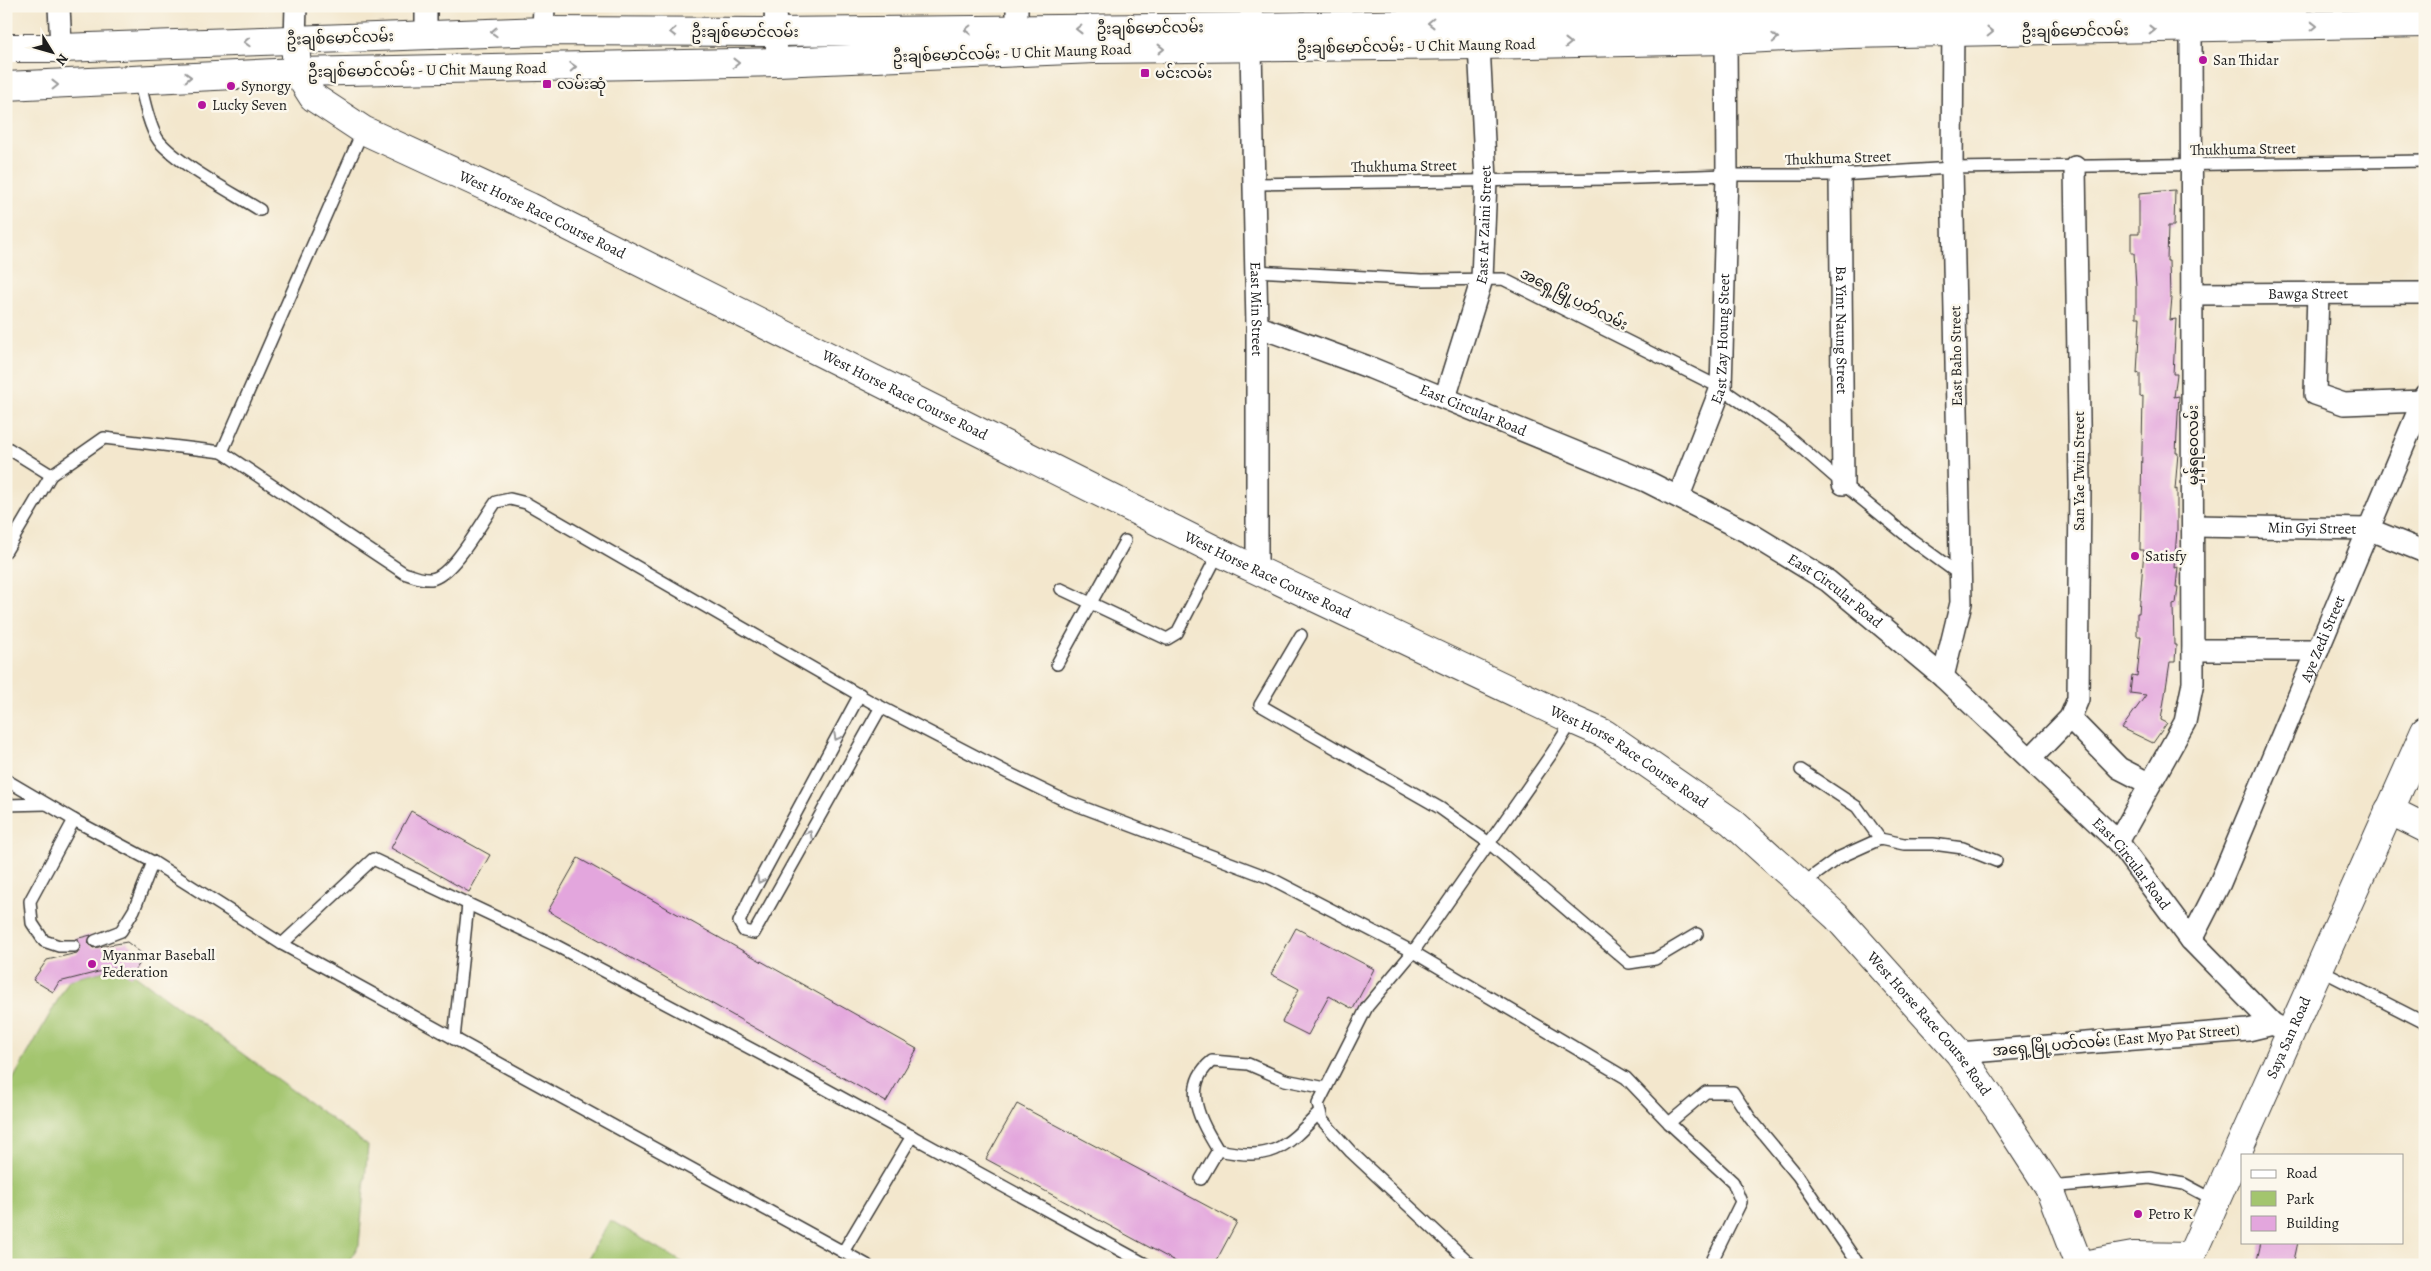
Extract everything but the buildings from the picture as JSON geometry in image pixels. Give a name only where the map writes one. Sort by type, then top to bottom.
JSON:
[{"type":"main road","name":"ဦးချစ်မောင်လမ်း","points":[[2190,15],[2294,6]]},
{"type":"main road","name":"ဦးချစ်မောင်လမ်း","points":[[6,48],[61,48],[426,34],[544,19],[775,19],[1017,29],[1479,25],[1723,10],[1953,16],[2190,15],[2425,23]]},
{"type":"main road","name":"ဦးချစ်မောင်လမ်း","points":[[1726,40],[1849,34],[1953,16]]},
{"type":"main road","name":"ဦးချစ်မောင်လမ်း - U Chit Maung Road","points":[[1479,25],[1726,40]]},
{"type":"main road","name":"ဦးချစ်မောင်လမ်း - U Chit Maung Road","points":[[297,72],[777,62],[1017,29]]},
{"type":"main road","points":[[6,86],[61,85],[139,79],[297,72],[296,40]]},
{"type":"main road","name":"West Horse Race Course Road","points":[[297,72],[313,96],[364,130],[539,212],[1220,552],[1605,734],[1732,822],[1802,885],[1836,916],[1959,1053],[2049,1186],[2080,1265]]},
{"type":"main road","name":"Saya San Road","points":[[2189,1261],[2216,1201],[2281,1028],[2318,969],[2425,731]]},
{"type":"main road","points":[[2389,810],[2425,828]]},
{"type":"main road","points":[[2080,1265],[2133,1256],[2189,1261]]},
{"type":"street","points":[[59,6],[61,48]]},
{"type":"street","points":[[296,6],[296,40]]},
{"type":"street","points":[[426,6],[426,34]]},
{"type":"street","name":"မှန်ရဝေလမ်း","points":[[2118,842],[2185,722],[2193,682],[2194,526],[2190,15]]},
{"type":"street","name":"East Baho Street","points":[[1943,677],[1961,603],[1952,168],[1953,16]]},
{"type":"street","points":[[775,19],[777,62]]},
{"type":"street","name":"East Ar Zaini Street","points":[[1445,398],[1482,279],[1486,180],[1479,25]]},
{"type":"street","name":"East Min Street","points":[[1251,27],[1254,270],[1257,326],[1257,569]]},
{"type":"street","name":"East Zay Houng Steet","points":[[1679,496],[1721,388],[1726,175],[1726,40]]},
{"type":"street","name":"San Yae Twin Street","points":[[2031,758],[2070,718],[2078,699],[2080,514],[2075,167]]},
{"type":"street","name":"Ba Yint Naung Street","points":[[1840,175],[1842,484]]},
{"type":"street","points":[[2318,293],[2315,394],[2344,404],[2424,398]]},
{"type":"street","name":"Bawga Street","points":[[2192,294],[2425,293]]},
{"type":"street","name":"East Circular Road","points":[[1257,326],[1445,398],[1679,496],[1751,534],[1828,581],[1943,677],[2118,842],[2191,940],[2281,1028]]},
{"type":"street","name":"Aye Zedi Street","points":[[2191,940],[2220,883],[2424,398]]},
{"type":"street","name":"Min Gyi Street","points":[[2194,526],[2368,529],[2425,552]]},
{"type":"street","points":[[2194,650],[2318,650]]},
{"type":"street","points":[[2070,718],[2118,768],[2150,784]]},
{"type":"street","name":"အရှေ့မြို့ပတ်လမ်း (East Myo Pat Street)","points":[[1959,1053],[2281,1028]]},
{"type":"lane","points":[[139,79],[144,103],[158,139],[173,154],[260,210]]},
{"type":"lane","points":[[222,452],[364,130]]},
{"type":"lane","name":"Thukhuma Street","points":[[1253,184],[1608,180],[1726,175],[1840,175],[1952,168],[2425,161]]},
{"type":"lane","name":"အရှေ့မြို့ပတ်လမ်း","points":[[1254,270],[1422,280],[1503,279],[1721,388],[1781,430],[1842,484],[1912,540],[1960,575]]},
{"type":"lane","points":[[6,552],[51,475],[104,438],[222,452],[404,573],[420,578],[432,579],[449,569],[496,502],[510,499],[526,503],[881,707],[1066,801],[1270,878],[1413,952],[1626,1078],[1669,1123],[1733,1182],[1741,1202],[1710,1265]]},
{"type":"lane","points":[[6,448],[51,475]]},
{"type":"lane","points":[[1057,664],[1125,541]]},
{"type":"lane","points":[[1061,589],[1167,639],[1172,638],[1177,633],[1220,552]]},
{"type":"lane","points":[[1301,635],[1260,704],[1440,808],[1489,843],[1629,963],[1655,959],[1697,934]]},
{"type":"lane","points":[[860,694],[749,900],[739,922],[744,931],[754,933],[881,707]]},
{"type":"lane","points":[[1472,1265],[1351,1152],[1322,1120],[1318,1104],[1367,1007],[1413,952],[1573,720]]},
{"type":"lane","points":[[1801,770],[1857,807],[1880,839]]},
{"type":"lane","points":[[6,780],[74,820],[153,862],[282,944],[867,1265]]},
{"type":"lane","points":[[6,806],[46,804]]},
{"type":"lane","points":[[74,820],[30,901],[32,924],[44,941],[59,946],[74,946]]},
{"type":"lane","points":[[1802,885],[1838,858],[1880,839],[1904,844],[1933,844],[1963,848],[1996,861]]},
{"type":"lane","points":[[282,944],[373,859],[570,954],[791,1070],[1147,1265]]},
{"type":"lane","points":[[95,941],[121,931],[134,910],[153,862]]},
{"type":"lane","points":[[454,1040],[468,904]]},
{"type":"lane","points":[[2318,969],[2425,1022]]},
{"type":"lane","points":[[1320,1112],[1296,1137],[1272,1152],[1246,1155],[1218,1150],[1196,1110],[1196,1083],[1202,1069],[1212,1061],[1248,1064],[1286,1080],[1326,1088]]},
{"type":"lane","points":[[1669,1123],[1706,1092],[1733,1092],[1750,1118],[1798,1176],[1859,1265]]},
{"type":"lane","points":[[843,1252],[912,1136]]},
{"type":"lane","points":[[1201,1179],[1218,1150]]},
{"type":"lane","points":[[2049,1186],[2150,1178],[2184,1184],[2216,1201]]},
{"type":"green space","points":[[123,966],[368,1146],[359,1245],[346,1265],[6,1265],[6,1092],[69,980]]},
{"type":"green space","points":[[610,1220],[687,1265],[584,1265]]},
{"type":"place","name":"San Thidar","points":[[2203,60]]},
{"type":"place","name":"မင်းလမ်း","points":[[1145,73]]},
{"type":"place","name":"လမ်းဆုံ","points":[[547,84]]},
{"type":"place","name":"Synorgy","points":[[231,86]]},
{"type":"place","name":"Lucky Seven","points":[[202,105]]},
{"type":"place","name":"Satisfy","points":[[2135,556]]},
{"type":"place","name":"Myanmar Baseball Federation","points":[[92,964]]},
{"type":"place","name":"Petro K","points":[[2138,1214]]}]
